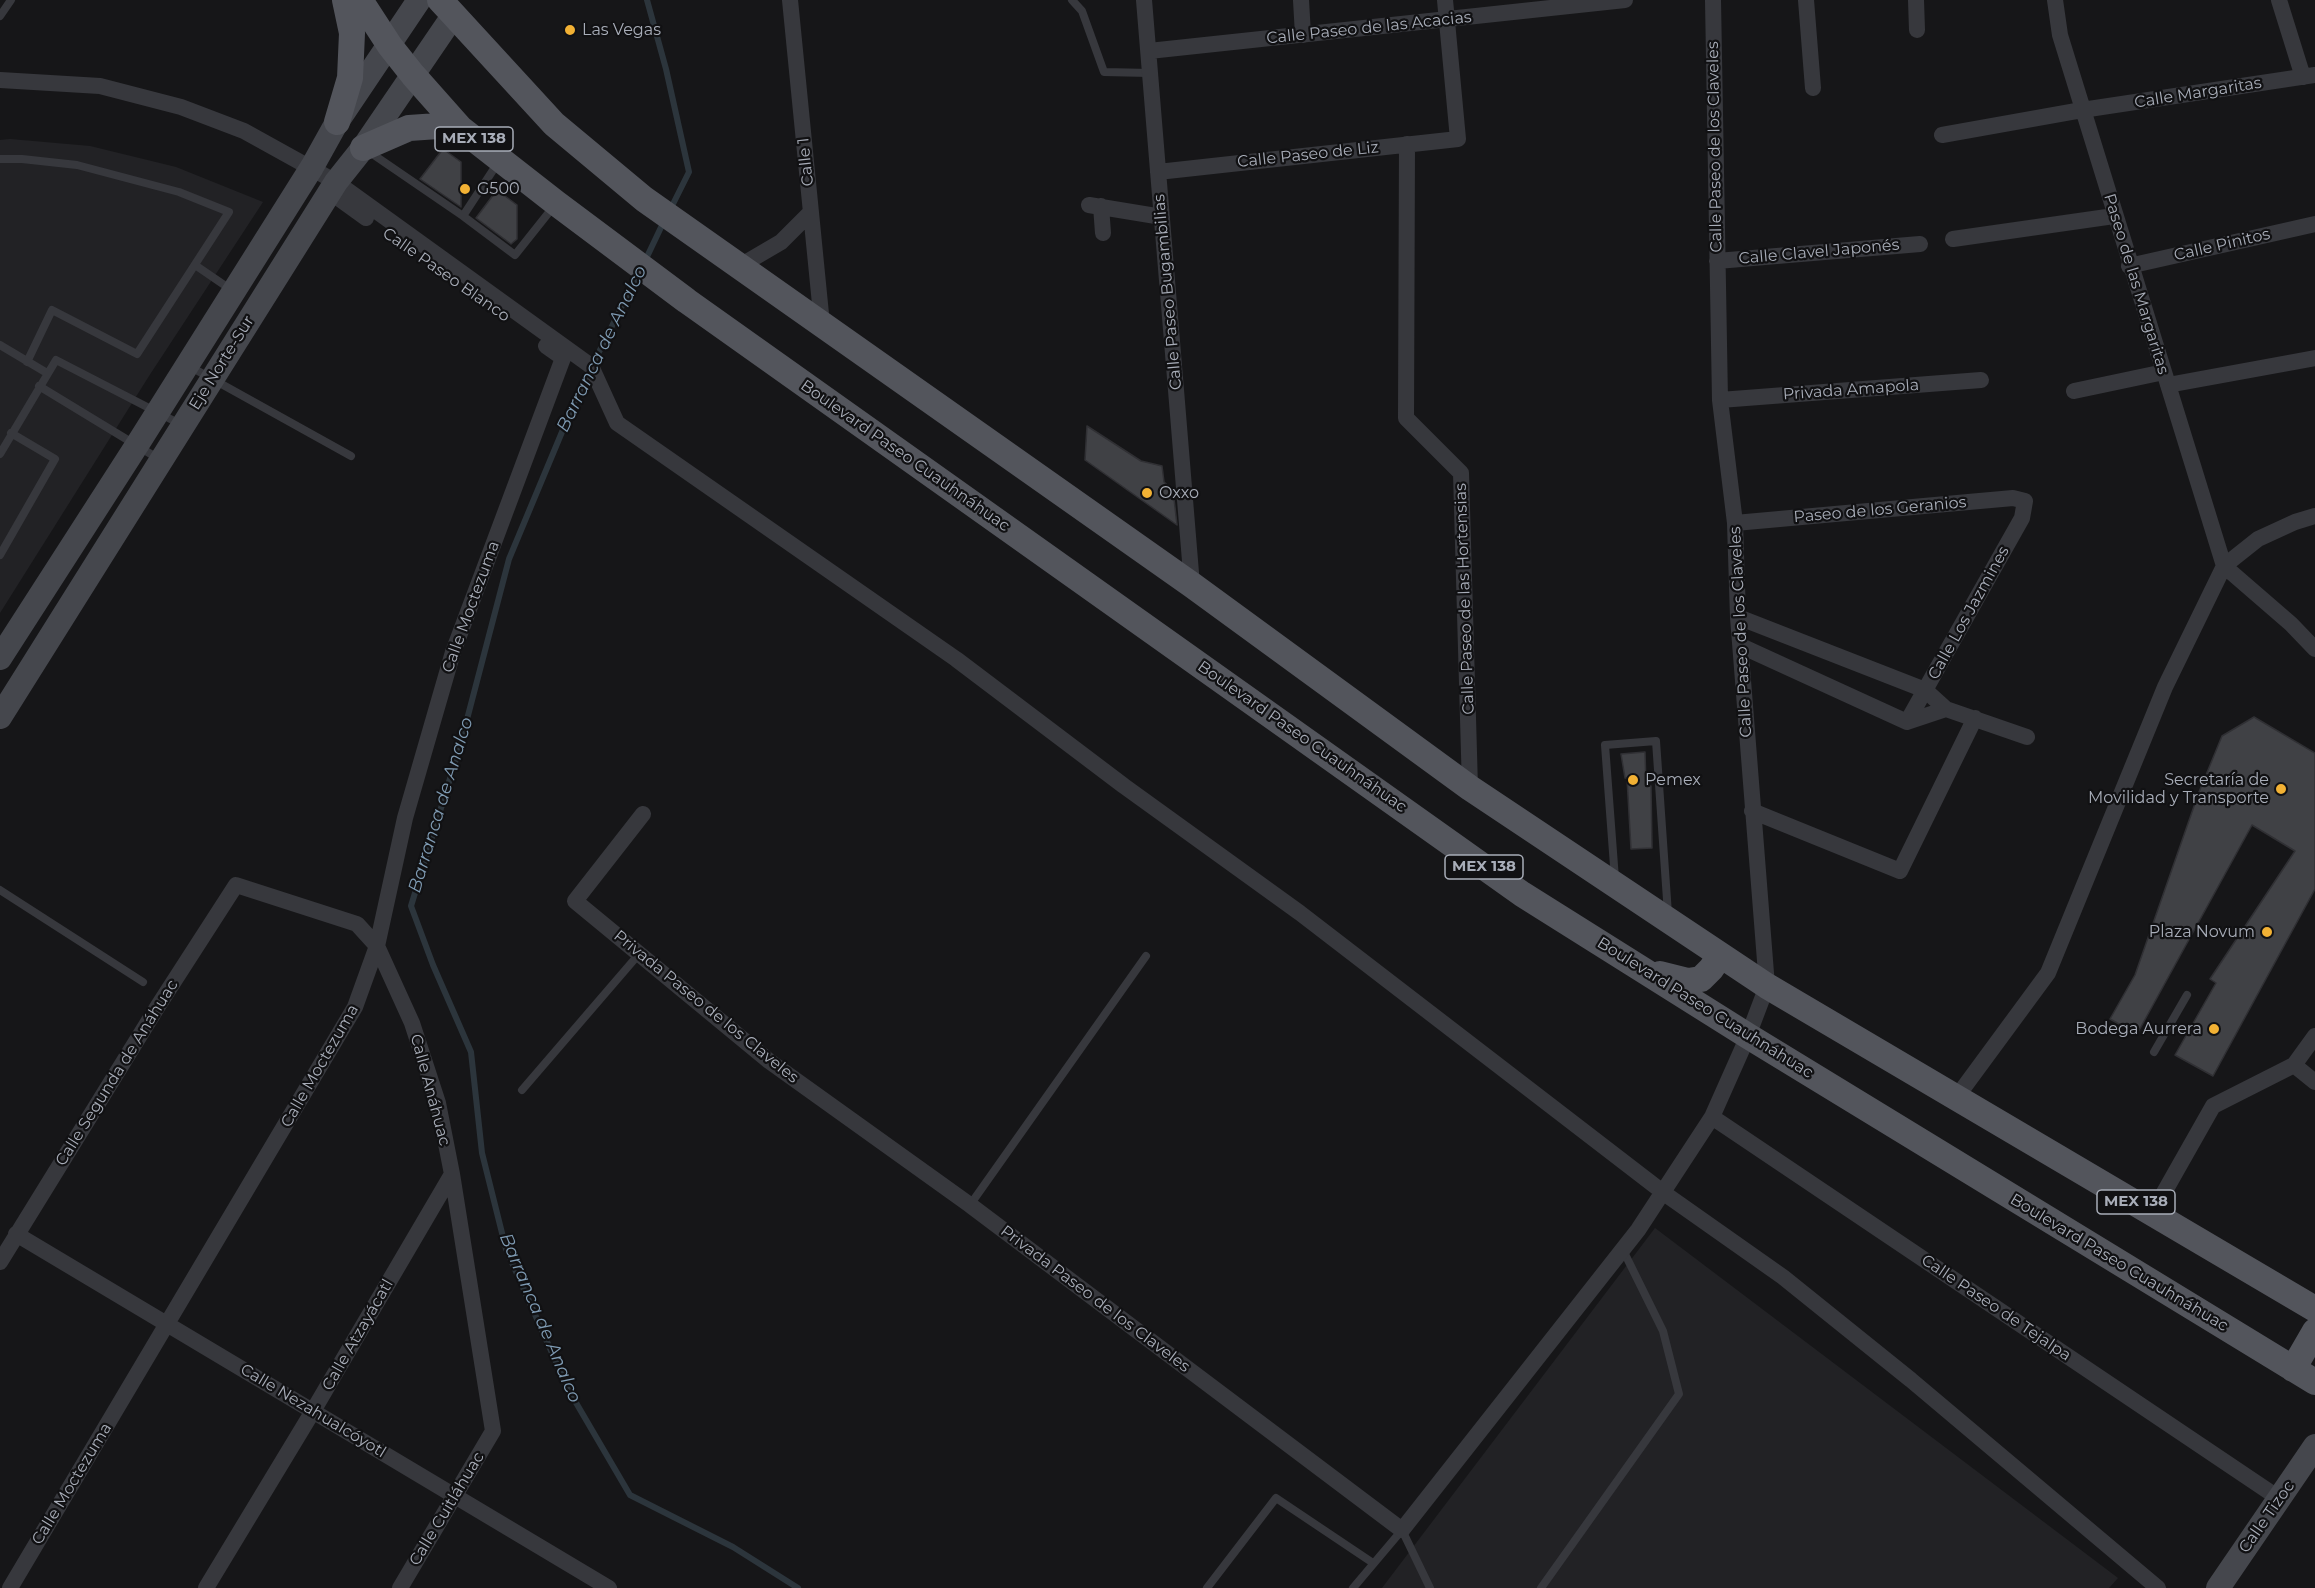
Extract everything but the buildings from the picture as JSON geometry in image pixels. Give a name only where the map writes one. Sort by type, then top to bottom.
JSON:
[{"type":"main road","points":[[337,122],[350,78],[352,33],[345,0]]},
{"type":"main road","name":"Boulevard Paseo Cuauhnáhuac","points":[[360,0],[390,46],[460,128],[556,203],[687,301],[1522,894],[1748,1036],[2315,1382]]},
{"type":"main road","name":"MEX 138","points":[[447,8],[554,124],[644,199],[1192,585],[1470,788],[1767,986],[2315,1309]]},
{"type":"main road","points":[[363,148],[409,128],[438,126],[460,128]]},
{"type":"main road","points":[[1645,971],[1688,981],[1701,979],[1720,956]]},
{"type":"main road","points":[[2293,1369],[2315,1331]]},
{"type":"street","name":"Eje Norte-Sur","points":[[0,658],[138,445],[312,167],[337,122],[420,0]]},
{"type":"street","name":"Calle 1","points":[[790,0],[822,324]]},
{"type":"street","name":"Calle Paseo Bugambilias","points":[[1144,0],[1192,585]]},
{"type":"street","points":[[1300,0],[1303,35]]},
{"type":"street","points":[[1445,0],[1447,19]]},
{"type":"street","name":"Calle Paseo de las Acacias","points":[[1149,51],[1578,3],[1625,0]]},
{"type":"street","name":"Calle Paseo de los Claveles","points":[[1623,1249],[1638,1230],[1712,1117],[1748,1036],[1767,986],[1738,617],[1734,523],[1720,400],[1713,0]]},
{"type":"street","points":[[1806,0],[1813,88]]},
{"type":"street","points":[[1916,0],[1917,30]]},
{"type":"street","points":[[2279,0],[2309,76]]},
{"type":"street","name":"Paseo de las Margaritas","points":[[2060,3],[2060,35],[2129,266],[2223,566]]},
{"type":"street","name":"Eje Norte-Sur","points":[[0,717],[333,187],[413,75],[447,8]]},
{"type":"street","name":"Calle Paseo de Liz","points":[[1158,172],[1458,139],[1447,19]]},
{"type":"street","name":"Calle Margaritas","points":[[1942,135],[2082,110],[2309,76]]},
{"type":"street","points":[[0,80],[100,86],[181,107],[243,131],[312,167],[333,187],[591,366],[617,423],[956,659],[1124,786],[1300,913],[1662,1192],[1783,1277],[1911,1380],[2158,1588]]},
{"type":"street","name":"Calle Paseo de las Hortensias","points":[[1407,144],[1406,418],[1461,473],[1470,788]]},
{"type":"street","name":"Calle Paseo Blanco","points":[[333,187],[563,358]]},
{"type":"street","points":[[1103,233],[1095,206],[1162,216]]},
{"type":"street","points":[[732,261],[781,242],[811,212]]},
{"type":"street","points":[[1953,239],[2114,216]]},
{"type":"street","name":"Calle Pinitos","points":[[2129,266],[2315,224]]},
{"type":"street","name":"Calle Clavel Japonés","points":[[1717,261],[1920,244]]},
{"type":"street","name":"Calle Moctezuma","points":[[10,1588],[355,1007],[377,946],[405,818],[453,652],[563,358]]},
{"type":"street","points":[[2074,391],[2315,358]]},
{"type":"street","name":"Privada Amapola","points":[[1720,400],[1981,380]]},
{"type":"street","name":"Paseo de los Geranios","points":[[1734,523],[2013,498],[2025,501]]},
{"type":"street","name":"Calle Los Jazmines","points":[[1906,722],[2022,518],[2025,501]]},
{"type":"street","points":[[1956,1098],[2048,973],[2165,687],[2223,566],[2258,539],[2295,522],[2315,516]]},
{"type":"street","points":[[2223,566],[2291,624],[2315,649]]},
{"type":"street","points":[[1738,617],[1925,690],[1946,709],[2028,737]]},
{"type":"street","points":[[1742,646],[1906,722],[1946,709]]},
{"type":"street","points":[[1752,811],[1900,871],[1975,718]]},
{"type":"street","name":"Privada Paseo de los Claveles","points":[[643,814],[575,901],[769,1061],[970,1205],[1402,1530]]},
{"type":"street","name":"Calle Anáhuac","points":[[236,885],[357,924],[377,946],[415,1033],[438,1103],[452,1174],[493,1431]]},
{"type":"street","name":"Calle Segunda de Anáhuac","points":[[0,1262],[236,885]]},
{"type":"street","points":[[2153,1212],[2213,1106],[2294,1065],[2315,1036]]},
{"type":"street","points":[[2294,1065],[2315,1082]]},
{"type":"street","name":"Calle Paseo de Tejalpa","points":[[1712,1117],[2280,1499]]},
{"type":"street","name":"Calle Atzayácatl","points":[[206,1588],[452,1174]]},
{"type":"street","name":"Calle Nezahualcóyotl","points":[[16,1234],[456,1496],[600,1586]]},
{"type":"street","points":[[1402,1530],[1623,1249]]},
{"type":"street","name":"Calle Cuitláhuac","points":[[400,1588],[493,1431]]},
{"type":"street","name":"Calle Tizoc","points":[[2218,1588],[2315,1446]]},
{"type":"lane","points":[[0,16],[11,0]]},
{"type":"lane","points":[[1072,0],[1082,10],[1104,72],[1150,73]]},
{"type":"lane","points":[[363,148],[463,216],[515,255],[556,203]]},
{"type":"lane","points":[[0,159],[77,165],[179,192],[229,212],[138,354],[52,310],[27,362]]},
{"type":"lane","points":[[463,216],[500,159]]},
{"type":"lane","points":[[195,265],[234,291]]},
{"type":"lane","points":[[0,345],[47,373]]},
{"type":"lane","points":[[0,453],[56,360],[182,425]]},
{"type":"lane","points":[[187,364],[351,456]]},
{"type":"lane","points":[[39,386],[161,460]]},
{"type":"lane","points":[[0,555],[55,459],[11,433]]},
{"type":"lane","points":[[1616,885],[1605,745],[1656,741],[1669,920]]},
{"type":"lane","points":[[0,890],[143,982]]},
{"type":"lane","points":[[522,1090],[639,954]]},
{"type":"lane","points":[[970,1205],[1146,956]]},
{"type":"lane","points":[[2154,1052],[2187,995]]},
{"type":"lane","points":[[1541,1588],[1679,1394],[1663,1331],[1623,1249]]},
{"type":"lane","points":[[1207,1588],[1275,1498],[1373,1563]]},
{"type":"lane","points":[[1353,1588],[1402,1530],[1430,1588]]},
{"type":"shaded area","points":[[0,140],[90,146],[176,167],[263,202],[149,376],[0,613]]},
{"type":"shaded area","points":[[1655,1228],[2118,1578],[2109,1588],[1382,1588]]},
{"type":"waterway","name":"Barranca de Analco","points":[[647,0],[666,69],[689,172],[670,210]]},
{"type":"waterway","name":"Barranca de Analco","points":[[645,261],[664,221]]},
{"type":"waterway","name":"Barranca de Analco","points":[[639,272],[577,396],[509,559],[460,746],[411,906],[433,965],[471,1052],[482,1153],[506,1249],[568,1389],[630,1495],[733,1547],[798,1588]]},
{"type":"place","name":"Las Vegas","points":[[570,30]]},
{"type":"place","name":"G500","points":[[465,189]]},
{"type":"place","name":"Oxxo","points":[[1147,493]]},
{"type":"place","name":"Pemex","points":[[1633,780]]},
{"type":"place","name":"Secretaría de Movilidad y Transporte","points":[[2281,789]]},
{"type":"place","name":"Plaza Novum","points":[[2267,932]]},
{"type":"place","name":"Bodega Aurrera","points":[[2214,1029]]}]
